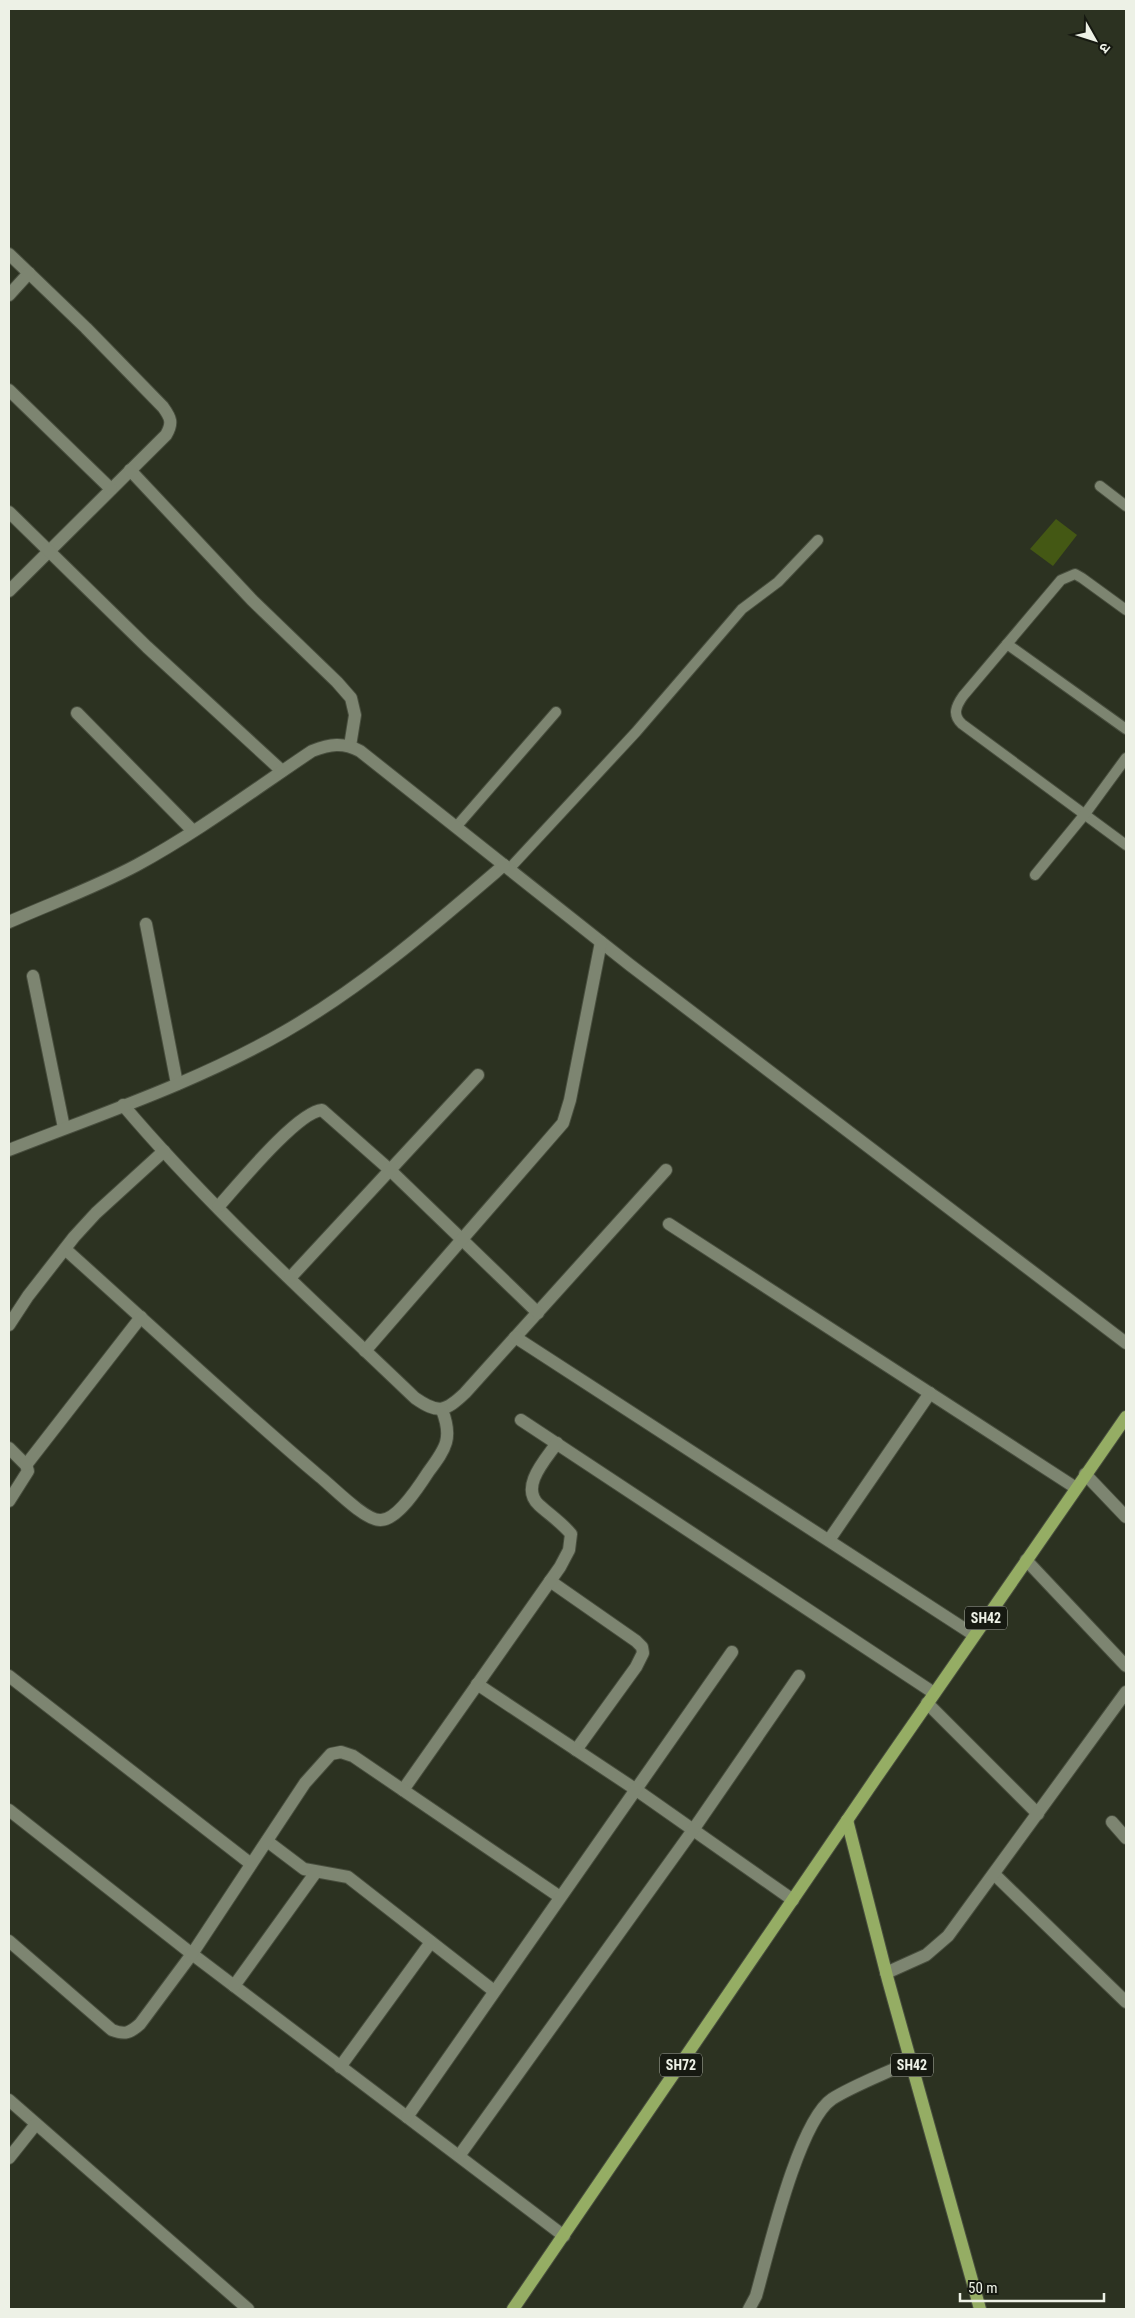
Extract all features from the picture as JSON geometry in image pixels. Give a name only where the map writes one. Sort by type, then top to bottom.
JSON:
[{"type":"main road","name":"SH42","points":[[980,2309],[886,1973],[847,1820],[1126,1417]]},
{"type":"main road","name":"SH72","points":[[513,2309],[847,1820]]},
{"type":"street","points":[[9,254],[30,273],[170,416],[172,424],[166,435],[9,591]]},
{"type":"street","points":[[9,294],[30,273]]},
{"type":"street","points":[[9,390],[111,489]]},
{"type":"street","points":[[130,470],[252,600],[337,682],[351,698],[355,715],[350,746]]},
{"type":"street","points":[[9,512],[147,647],[282,771]]},
{"type":"street","points":[[77,714],[193,831]]},
{"type":"street","points":[[9,922],[114,877],[160,852],[312,751],[327,745],[350,746],[360,751],[601,942],[1126,1343]]},
{"type":"street","points":[[9,1150],[177,1084],[238,1057],[285,1032],[336,999],[424,933],[507,867]]},
{"type":"street","points":[[146,924],[177,1084]]},
{"type":"street","points":[[365,1350],[563,1123],[570,1100],[601,942]]},
{"type":"street","points":[[33,976],[64,1128]]},
{"type":"street","points":[[290,1278],[478,1075]]},
{"type":"street","points":[[123,1105],[218,1207],[415,1398],[429,1408],[442,1410],[453,1405],[465,1393],[666,1170]]},
{"type":"street","points":[[218,1207],[290,1129],[314,1110],[322,1110],[330,1115],[390,1170],[538,1313]]},
{"type":"street","points":[[9,1325],[28,1296],[96,1213],[164,1151]]},
{"type":"street","points":[[669,1224],[1076,1488]]},
{"type":"street","points":[[65,1249],[312,1470],[373,1519],[380,1520],[393,1516],[440,1456],[449,1432],[442,1410]]},
{"type":"street","points":[[26,1465],[141,1317]]},
{"type":"street","points":[[515,1337],[974,1635]]},
{"type":"street","points":[[829,1540],[930,1393]]},
{"type":"street","points":[[521,1420],[930,1698],[1038,1814]]},
{"type":"street","points":[[403,1790],[550,1581],[569,1550],[572,1534],[537,1503],[532,1494],[534,1478],[557,1443]]},
{"type":"street","points":[[9,1448],[26,1465],[28,1471],[9,1501]]},
{"type":"street","points":[[1085,1474],[1126,1516]]},
{"type":"street","points":[[1026,1560],[1126,1666]]},
{"type":"street","points":[[550,1581],[636,1641],[642,1647],[643,1653],[636,1667],[576,1750]]},
{"type":"street","points":[[407,2117],[732,1652]]},
{"type":"street","points":[[9,1676],[251,1864]]},
{"type":"street","points":[[459,2156],[693,1830],[799,1676]]},
{"type":"street","points":[[477,1684],[635,1790],[792,1900]]},
{"type":"street","points":[[886,1973],[926,1955],[936,1948],[962,1918],[1126,1692]]},
{"type":"street","points":[[9,1941],[112,2030],[122,2034],[131,2032],[140,2024],[192,1954],[305,1783],[331,1754],[341,1752],[352,1756],[560,1897]]},
{"type":"street","points":[[9,1810],[192,1954],[564,2236]]},
{"type":"street","points":[[1112,1822],[1126,1838]]},
{"type":"street","points":[[267,1841],[304,1869],[348,1877],[494,1992]]},
{"type":"street","points":[[234,1986],[316,1872]]},
{"type":"street","points":[[994,1874],[1126,2002]]},
{"type":"street","points":[[340,2067],[431,1942]]},
{"type":"street","points":[[749,2309],[756,2296],[796,2161],[816,2118],[831,2100],[911,2061]]},
{"type":"street","points":[[9,2100],[248,2309]]},
{"type":"street","points":[[9,2158],[36,2124]]},
{"type":"lane","points":[[1100,486],[1126,506]]},
{"type":"lane","points":[[507,867],[648,719],[742,609],[778,582],[818,540]]},
{"type":"lane","points":[[1126,610],[1082,578],[1075,574],[1069,576],[1054,587],[957,705],[955,712],[957,720],[1126,845]]},
{"type":"lane","points":[[1007,644],[1126,729]]},
{"type":"lane","points":[[456,827],[556,712]]},
{"type":"lane","points":[[1035,875],[1126,758]]},
{"type":"building","points":[[1056,519],[1077,535],[1053,566],[1030,549]]}]
